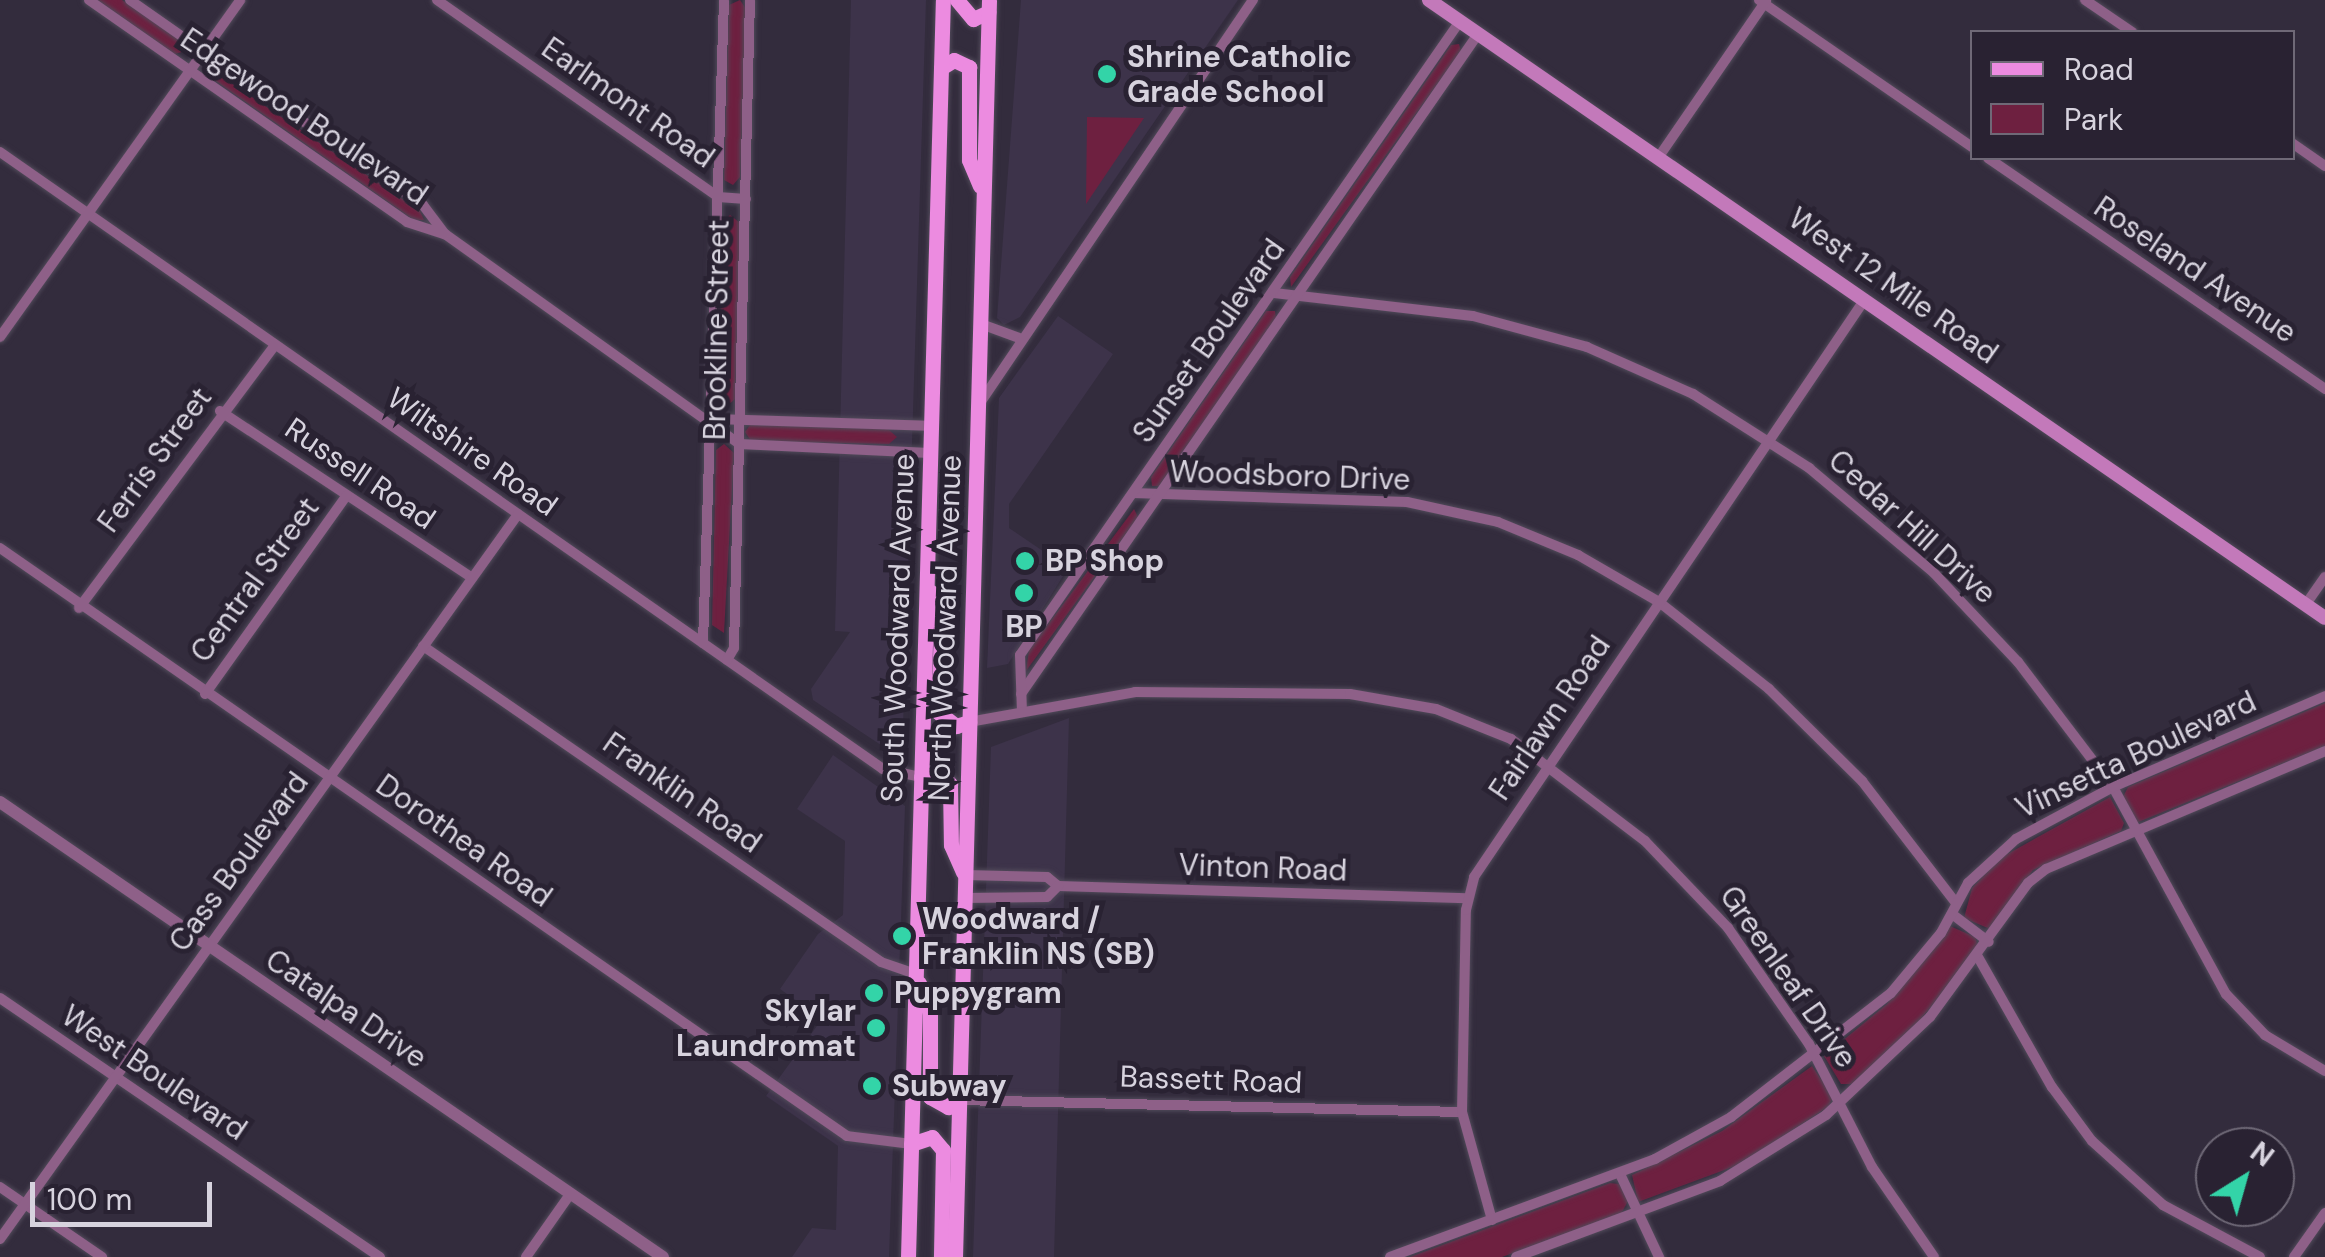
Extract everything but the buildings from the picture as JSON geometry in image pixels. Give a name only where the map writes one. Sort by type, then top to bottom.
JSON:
[{"type":"main road","name":"South Woodward Avenue","points":[[908,1257],[943,0]]},
{"type":"main road","points":[[957,0],[973,19],[989,6]]},
{"type":"main road","name":"West 12 Mile Road","points":[[1429,0],[2325,618]]},
{"type":"main road","name":"North Woodward Avenue","points":[[955,1257],[989,6]]},
{"type":"main road","points":[[941,68],[954,60],[969,67],[969,160],[982,189]]},
{"type":"main road","points":[[927,579],[941,630],[938,712],[956,726],[969,722]]},
{"type":"main road","points":[[921,777],[943,776],[950,784],[951,846],[965,876]]},
{"type":"main road","points":[[916,974],[930,1013],[930,1097],[948,1106],[960,1100]]},
{"type":"main road","points":[[911,1144],[932,1137],[943,1150],[942,1257]]},
{"type":"street","name":"Edgewood Boulevard","points":[[88,0],[407,222],[445,234],[711,418],[739,444]]},
{"type":"street","name":"Edgewood Boulevard","points":[[130,0],[423,204],[445,234]]},
{"type":"street","points":[[0,337],[240,0]]},
{"type":"street","name":"Earlmont Road","points":[[437,0],[718,197],[746,199]]},
{"type":"street","name":"Brookline Street","points":[[703,643],[724,0]]},
{"type":"street","name":"Brookline Street","points":[[727,660],[734,648],[750,0]]},
{"type":"street","points":[[980,404],[1018,338],[1253,0]]},
{"type":"street","points":[[2085,0],[2129,30]]},
{"type":"street","points":[[1658,158],[1763,1],[1970,146]]},
{"type":"street","name":"Sunset Boulevard","points":[[1022,712],[1020,655],[1460,21]]},
{"type":"street","name":"Sunset Boulevard","points":[[1020,694],[1478,34]]},
{"type":"street","points":[[2295,145],[2325,166]]},
{"type":"street","name":"Wiltshire Road","points":[[0,152],[883,770],[921,777]]},
{"type":"street","name":"Roseland Avenue","points":[[1991,160],[2325,389]]},
{"type":"street","name":"Cedar Hill Drive","points":[[1274,293],[1294,300],[1441,311],[1546,334],[1667,381],[1769,441],[1832,486],[1953,591],[2038,685],[2113,787],[2226,994],[2283,1049],[2325,1071]]},
{"type":"street","name":"Fairlawn Road","points":[[1492,1220],[1462,1112],[1467,898],[1474,877],[1865,299]]},
{"type":"street","points":[[981,324],[1018,338]]},
{"type":"street","name":"Ferris Street","points":[[79,608],[220,411],[275,345]]},
{"type":"street","name":"Russell Road","points":[[220,411],[472,578]]},
{"type":"street","points":[[711,418],[931,426]]},
{"type":"street","points":[[739,444],[930,452]]},
{"type":"street","name":"Woodsboro Drive","points":[[1132,492],[1157,496],[1362,498],[1455,512],[1552,542],[1659,602],[1820,736],[1896,822],[1954,908],[1989,942]]},
{"type":"street","name":"Central Street","points":[[204,694],[347,496]]},
{"type":"street","name":"Cass Boulevard","points":[[0,1239],[518,514]]},
{"type":"street","name":"Dorothea Road","points":[[0,548],[79,608],[847,1136],[911,1144]]},
{"type":"street","points":[[2306,604],[2325,576]]},
{"type":"street","name":"Franklin Road","points":[[423,646],[881,962],[916,974]]},
{"type":"street","name":"Greenleaf Drive","points":[[969,722],[1168,690],[1370,696],[1474,721],[1548,764],[1686,879],[1759,968],[1841,1100],[1872,1168],[1934,1257]]},
{"type":"street","name":"Vinsetta Boulevard","points":[[1390,1257],[1620,1174],[1731,1117],[1890,993],[1984,865],[2012,842],[2113,787],[2325,696]]},
{"type":"street","points":[[1516,1257],[1636,1213],[1760,1159],[1841,1100],[1930,1016],[2036,876],[2134,830],[2325,752]]},
{"type":"street","name":"Catalpa Drive","points":[[0,802],[664,1257]]},
{"type":"street","name":"Vinton Road","points":[[965,876],[1046,877],[1058,886],[1467,898]]},
{"type":"street","name":"Vinton Road","points":[[964,898],[1046,897],[1058,886]]},
{"type":"street","points":[[1978,957],[2052,1087],[2092,1142],[2164,1205],[2260,1257]]},
{"type":"street","name":"West Boulevard","points":[[0,998],[380,1257]]},
{"type":"street","name":"Bassett Road","points":[[960,1100],[1462,1112]]},
{"type":"street","points":[[1620,1174],[1658,1257]]},
{"type":"street","points":[[0,1187],[102,1257]]},
{"type":"street","points":[[526,1257],[571,1194]]},
{"type":"street","points":[[2294,1257],[2325,1214]]},
{"type":"shaded area","points":[[851,0],[926,0],[902,759],[813,700],[811,689],[850,632],[835,631]]},
{"type":"shaded area","points":[[1021,0],[1238,0],[1020,317],[1004,325],[997,318]]},
{"type":"shaded area","points":[[1058,316],[1113,354],[1009,504],[1009,528],[1068,568],[1008,664],[987,668],[999,398]]},
{"type":"shaded area","points":[[1069,718],[1054,1257],[973,1257],[991,747]]},
{"type":"shaded area","points":[[833,755],[905,806],[889,1257],[792,1257],[812,1228],[836,1230],[838,1146],[766,1096],[822,1019],[780,989],[818,934],[843,915],[845,841],[797,809]]},
{"type":"green space","points":[[98,0],[122,0],[182,42],[185,51],[175,54]]},
{"type":"green space","points":[[740,0],[746,9],[740,177],[733,185],[724,180],[729,5]]},
{"type":"green space","points":[[1459,44],[1461,51],[1291,287],[1290,277],[1451,45]]},
{"type":"green space","points":[[212,70],[420,211],[424,220],[414,220],[213,79]]},
{"type":"green space","points":[[1087,117],[1144,118],[1086,204]]},
{"type":"green space","points":[[730,215],[740,223],[735,399],[726,407],[718,399],[723,223]]},
{"type":"green space","points":[[1266,311],[1275,311],[1276,318],[1159,486],[1152,486],[1151,477]]},
{"type":"green space","points":[[750,425],[888,429],[897,437],[889,444],[751,441],[745,432]]},
{"type":"green space","points":[[724,444],[734,453],[724,633],[712,625],[716,450]]},
{"type":"green space","points":[[1134,509],[1138,517],[1026,671],[1029,650]]},
{"type":"green space","points":[[2325,703],[2325,746],[2136,823],[2123,797],[2128,787]]},
{"type":"green space","points":[[2110,797],[2124,823],[2121,831],[2033,870],[1990,929],[1964,918],[1972,888],[2002,857]]},
{"type":"green space","points":[[1950,926],[1975,937],[1979,949],[1919,1021],[1854,1084],[1841,1084],[1824,1056],[1887,1004]]},
{"type":"green space","points":[[1812,1066],[1833,1097],[1828,1107],[1738,1165],[1638,1202],[1632,1175],[1722,1131]]},
{"type":"green space","points":[[1610,1183],[1619,1184],[1628,1201],[1621,1214],[1502,1257],[1410,1257]]},
{"type":"place","name":"Shrine Catholic Grade School","points":[[1107,74]]},
{"type":"place","name":"BP Shop","points":[[1025,561]]},
{"type":"place","name":"BP","points":[[1024,593]]},
{"type":"place","name":"Woodward / Franklin NS (SB)","points":[[902,936]]},
{"type":"place","name":"Puppygram","points":[[874,993]]},
{"type":"place","name":"Skylar Laundromat","points":[[876,1028]]},
{"type":"place","name":"Subway","points":[[872,1086]]}]
